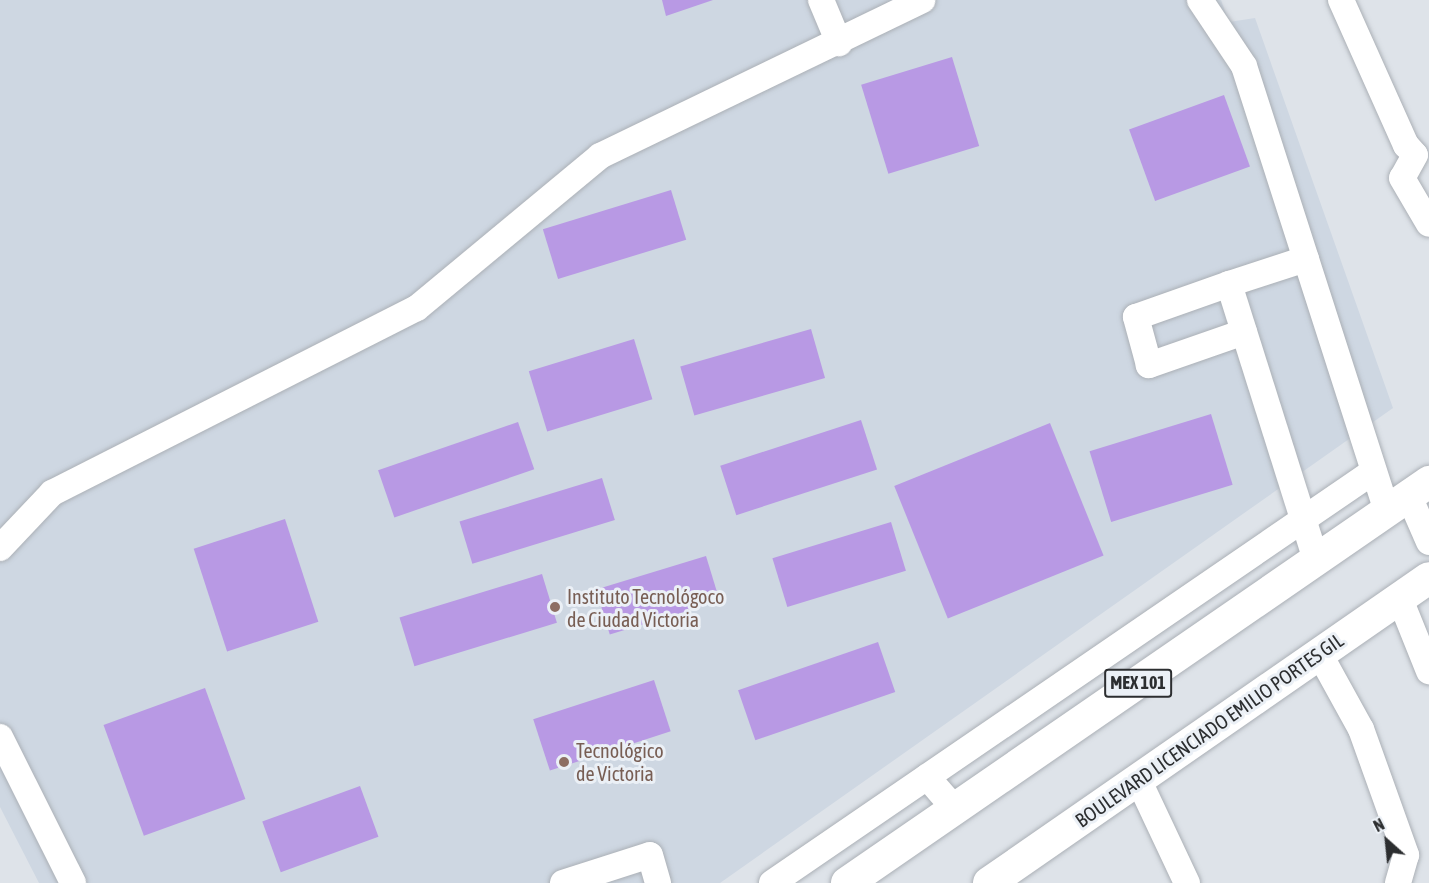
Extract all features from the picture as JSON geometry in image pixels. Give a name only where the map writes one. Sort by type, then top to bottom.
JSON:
[{"type":"main road","name":"MEX 101","points":[[847,883],[1408,497]]},
{"type":"main road","name":"BOULEVARD LICENCIADO EMILIO PORTES GIL","points":[[989,883],[1429,579]]},
{"type":"street","points":[[821,0],[839,43]]},
{"type":"street","points":[[1200,0],[1244,66],[1374,471],[1408,497],[1429,542]]},
{"type":"street","points":[[1341,0],[1406,146],[1422,155],[1402,178],[1429,224]]},
{"type":"street","points":[[0,548],[52,493],[417,308],[600,156],[839,43],[915,2]]},
{"type":"street","points":[[1244,332],[1149,365],[1136,316],[1306,259]]},
{"type":"street","points":[[1229,284],[1301,521],[1316,560]]},
{"type":"street","points":[[772,883],[1374,471]]},
{"type":"street","points":[[1400,599],[1429,671]]},
{"type":"street","points":[[1319,653],[1361,729],[1406,855],[1398,883]]},
{"type":"street","points":[[0,737],[74,883]]},
{"type":"street","points":[[927,777],[955,809]]},
{"type":"street","points":[[1138,779],[1187,883]]},
{"type":"street","points":[[563,883],[650,855],[658,883]]},
{"type":"shaded area","name":"Instituto Tecnológoco de Ciudad Victoria","points":[[0,0],[1221,0],[1229,22],[1255,18],[1393,408],[720,883],[39,883],[0,807]]},
{"type":"building","points":[[662,0],[713,0],[666,16]]},
{"type":"building","points":[[952,57],[979,146],[888,174],[861,85]]},
{"type":"building","points":[[1224,95],[1250,166],[1155,201],[1129,130]]},
{"type":"building","points":[[671,190],[686,240],[558,279],[543,229]]},
{"type":"building","points":[[811,329],[825,378],[694,416],[680,366]]},
{"type":"building","points":[[634,339],[652,399],[547,431],[529,371]]},
{"type":"building","points":[[1211,414],[1233,485],[1111,522],[1090,451]]},
{"type":"building","points":[[861,420],[877,469],[736,515],[720,466]]},
{"type":"building","points":[[518,422],[534,469],[394,517],[378,470]]},
{"type":"building","points":[[1050,423],[1104,556],[948,619],[894,486]]},
{"type":"building","points":[[602,478],[615,520],[472,564],[460,522]]},
{"type":"building","points":[[285,519],[318,622],[227,651],[194,549]]},
{"type":"building","points":[[891,522],[906,571],[787,607],[772,558]]},
{"type":"building","points":[[706,556],[720,601],[610,635],[596,590]]},
{"type":"building","points":[[542,574],[557,623],[414,666],[400,618]]},
{"type":"building","points":[[878,642],[895,692],[755,740],[738,690]]},
{"type":"building","points":[[654,680],[671,731],[550,771],[533,719]]},
{"type":"building","points":[[205,688],[245,799],[144,836],[104,725]]},
{"type":"building","points":[[360,786],[378,837],[281,872],[262,822]]},
{"type":"place","name":"Instituto Tecnológoco de Ciudad Victoria","points":[[555,607]]},
{"type":"place","name":"Tecnológico de Victoria","points":[[564,762]]}]
